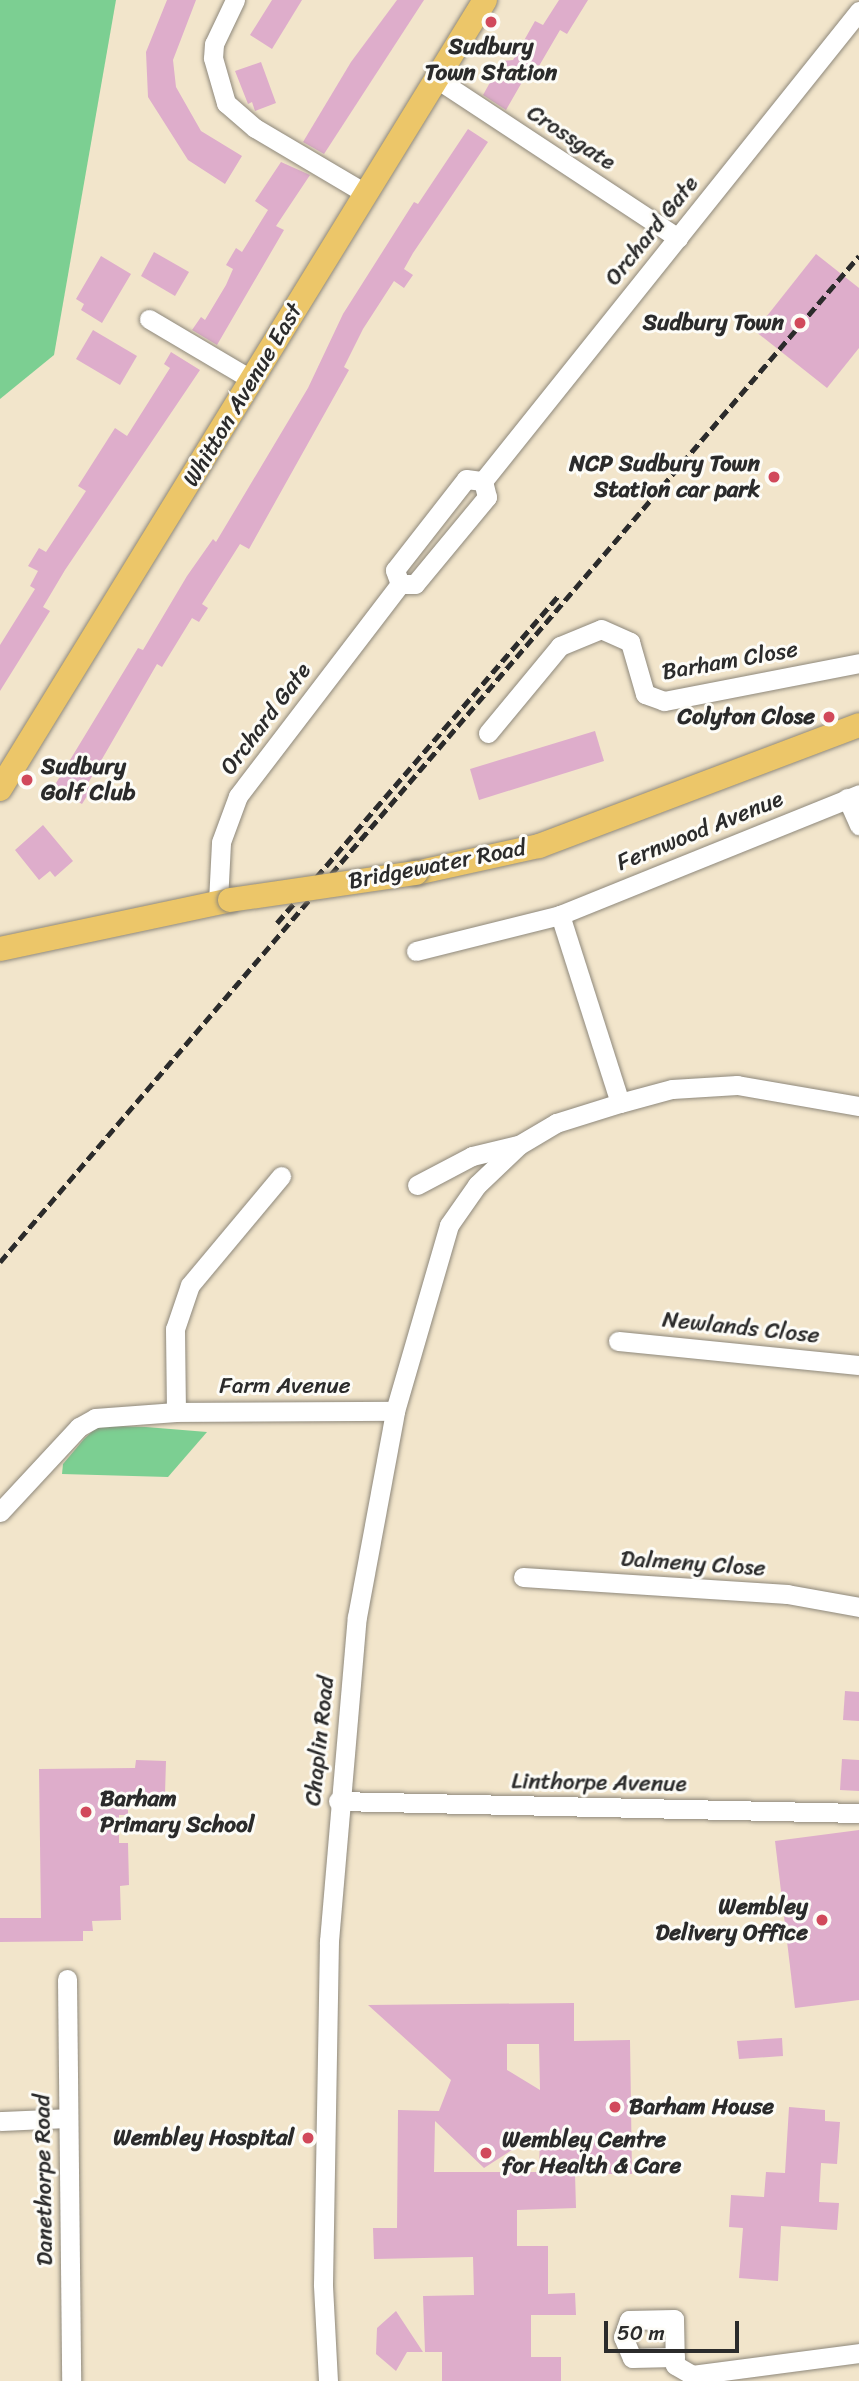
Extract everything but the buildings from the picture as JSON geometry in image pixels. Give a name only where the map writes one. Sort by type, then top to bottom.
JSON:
[{"type":"main road","name":"Whitton Avenue East","points":[[0,789],[485,0]]},
{"type":"main road","name":"Bridgewater Road","points":[[0,950],[224,901],[416,873],[539,846],[859,725]]},
{"type":"street","points":[[235,0],[214,44],[213,58],[226,103],[255,128],[365,193]]},
{"type":"street","name":"Orchard Gate","points":[[224,901],[221,842],[238,796],[400,584],[396,570],[467,479],[483,481],[859,11]]},
{"type":"street","name":"Crossgate","points":[[437,79],[678,238]]},
{"type":"street","points":[[149,319],[252,380]]},
{"type":"street","name":"Barham Close","points":[[488,733],[560,646],[601,629],[631,642],[645,694],[664,701],[859,663]]},
{"type":"street","points":[[853,796],[859,825]]},
{"type":"street","name":"Fernwood Avenue","points":[[416,951],[559,915],[853,796]]},
{"type":"street","points":[[559,915],[620,1102]]},
{"type":"street","name":"Chaplin Road","points":[[328,2381],[323,2284],[325,2100],[338,1801],[357,1617],[395,1411],[449,1225],[477,1185],[519,1145],[556,1123],[620,1102],[672,1089],[737,1085],[859,1106]]},
{"type":"street","name":"Chaplin Road","points":[[417,1185],[472,1156],[519,1145]]},
{"type":"street","points":[[176,1412],[175,1329],[190,1285],[281,1176]]},
{"type":"street","name":"Newlands Close","points":[[618,1341],[859,1365]]},
{"type":"street","name":"Farm Avenue","points":[[0,1512],[79,1427],[95,1418],[176,1412],[395,1411]]},
{"type":"street","name":"Dalmeny Close","points":[[523,1577],[787,1594],[859,1607]]},
{"type":"street","name":"Linthorpe Avenue","points":[[338,1801],[859,1812]]},
{"type":"street","name":"Danethorpe Road","points":[[67,1979],[71,2381]]},
{"type":"street","points":[[0,2121],[68,2118]]},
{"type":"street","points":[[675,2357],[675,2365],[692,2375],[859,2353]]},
{"type":"green space","points":[[0,0],[116,0],[54,355],[0,399]]},
{"type":"green space","points":[[110,1426],[207,1432],[168,1477],[62,1474],[63,1464],[84,1439],[96,1428]]},
{"type":"railway","points":[[0,1262],[859,256]]},
{"type":"railway","points":[[277,923],[558,596]]},
{"type":"place","name":"Sudbury Town Station","points":[[491,22]]},
{"type":"place","name":"Sudbury Town","points":[[800,323]]},
{"type":"place","name":"NCP Sudbury Town Station car park","points":[[774,477]]},
{"type":"place","name":"Colyton Close","points":[[829,717]]},
{"type":"place","name":"Sudbury Golf Club","points":[[27,780]]},
{"type":"place","name":"Barham Primary School","points":[[86,1812]]},
{"type":"place","name":"Wembley Delivery Office","points":[[822,1920]]},
{"type":"place","name":"Barham House","points":[[615,2107]]},
{"type":"place","name":"Wembley Hospital","points":[[308,2138]]},
{"type":"place","name":"Wembley Centre for Health & Care","points":[[486,2153]]}]
